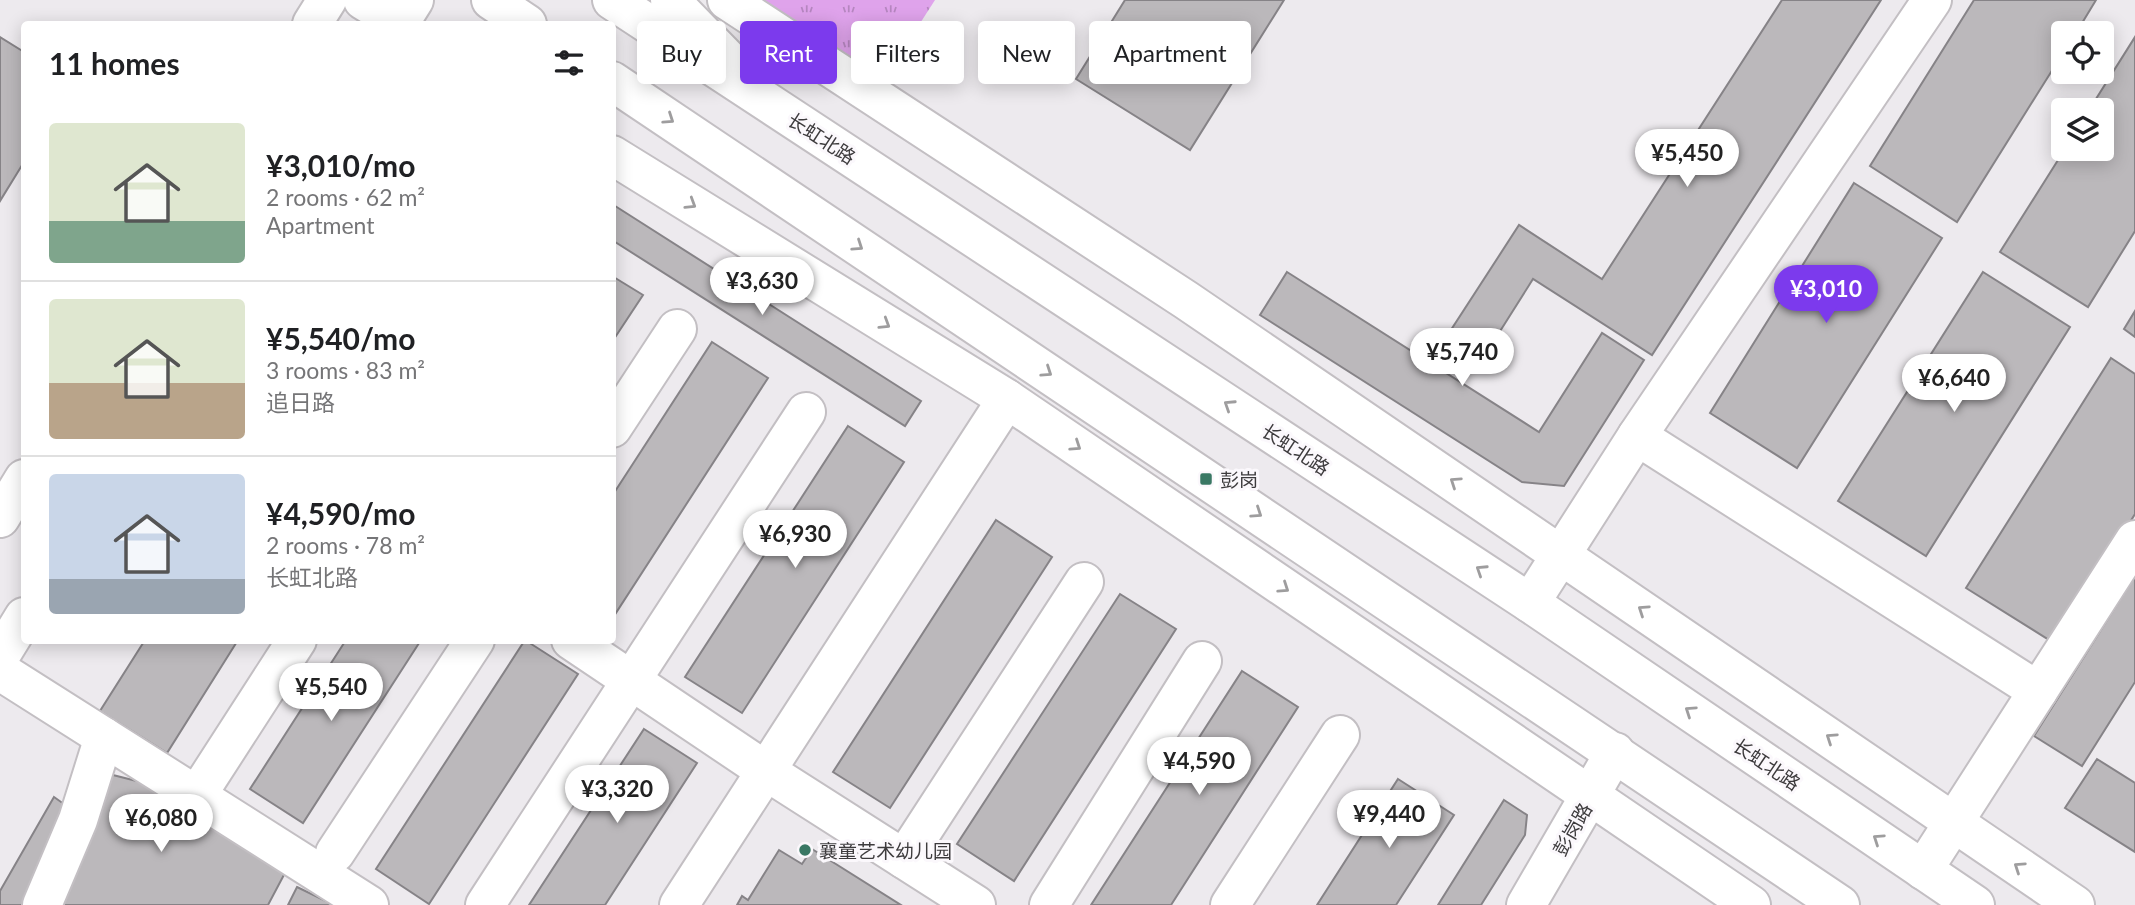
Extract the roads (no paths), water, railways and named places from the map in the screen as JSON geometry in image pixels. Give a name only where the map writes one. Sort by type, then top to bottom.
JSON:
[{"type":"main road","points":[[314,21],[327,0]]},
{"type":"main road","points":[[363,0],[404,18]]},
{"type":"main road","points":[[491,0],[522,21]]},
{"type":"main road","name":"长虹北路","points":[[612,0],[1530,603],[1975,905]]},
{"type":"main road","points":[[670,0],[773,106]]},
{"type":"main road","points":[[727,0],[1153,278],[2075,905]]},
{"type":"main road","points":[[1530,603],[1637,436],[1932,0]]},
{"type":"main road","points":[[616,84],[1840,905]]},
{"type":"main road","points":[[616,157],[1007,399],[1751,905]]},
{"type":"main road","points":[[616,422],[677,329]]},
{"type":"main road","points":[[679,905],[1007,399]]},
{"type":"main road","points":[[485,905],[806,412]]},
{"type":"main road","points":[[1637,436],[2038,691]]},
{"type":"main road","points":[[0,517],[21,484]]},
{"type":"main road","points":[[1923,870],[2135,540]]},
{"type":"main road","points":[[904,859],[1084,582]]},
{"type":"main road","points":[[0,656],[21,622]]},
{"type":"main road","points":[[206,781],[294,644]]},
{"type":"main road","points":[[335,853],[472,644]]},
{"type":"main road","points":[[577,644],[766,771],[976,905]]},
{"type":"main road","points":[[1049,905],[1202,661]]},
{"type":"main road","points":[[0,671],[369,905]]},
{"type":"main road","points":[[1230,905],[1340,735]]},
{"type":"main road","points":[[42,905],[78,820],[104,737]]},
{"type":"main road","name":"彭岗路","points":[[1526,905],[1615,752]]},
{"type":"place","name":"彭岗","points":[[1206,479]]},
{"type":"place","name":"襄童艺术幼儿园","points":[[805,850]]}]
